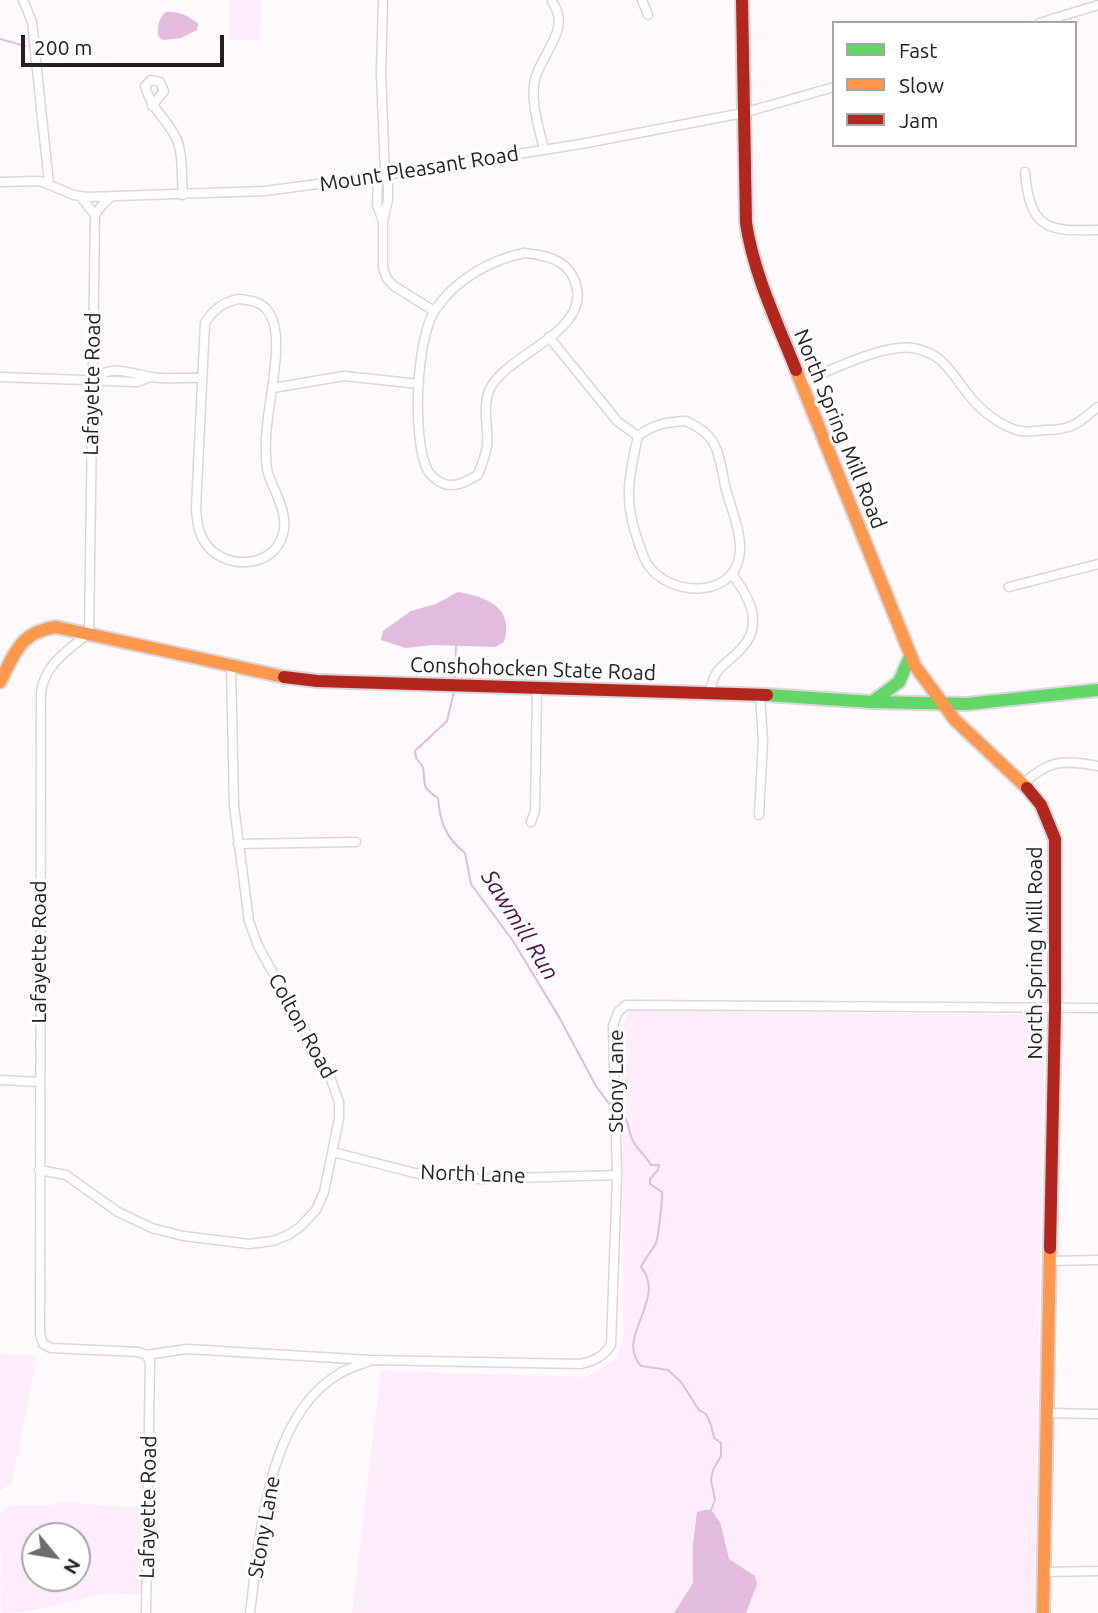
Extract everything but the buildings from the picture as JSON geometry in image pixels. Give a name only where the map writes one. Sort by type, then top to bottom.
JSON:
[{"type":"main road","name":"North Spring Mill Road","points":[[742,0],[746,223],[750,250],[911,657],[923,679],[960,725],[1023,784],[1043,808],[1055,839],[1055,1009],[1043,1613]]},
{"type":"main road","name":"Conshohocken State Road","points":[[0,681],[16,648],[32,633],[56,627],[284,677],[317,681],[967,704],[1098,691]]},
{"type":"main road","points":[[872,702],[898,682],[911,657]]},
{"type":"street","points":[[23,0],[32,22],[49,184]]},
{"type":"street","points":[[383,0],[384,176],[377,205],[383,221],[383,268],[387,279],[404,294],[434,311]]},
{"type":"street","points":[[642,0],[648,15]]},
{"type":"street","points":[[544,150],[533,100],[536,78],[556,38],[560,19],[559,11],[552,2]]},
{"type":"street","points":[[1046,21],[1098,5]]},
{"type":"street","name":"Mount Pleasant Road","points":[[0,182],[32,180],[80,196],[265,191],[384,176],[544,150],[743,113],[832,88]]},
{"type":"street","points":[[152,106],[174,134],[179,145],[183,195]]},
{"type":"street","points":[[1025,172],[1031,206],[1045,224],[1061,231],[1098,230]]},
{"type":"street","points":[[80,196],[95,215],[112,196]]},
{"type":"street","name":"Lafayette Road","points":[[95,215],[89,633],[49,667],[41,692],[40,1334],[43,1344],[55,1349],[139,1352],[146,1355],[151,1367],[146,1613]]},
{"type":"street","points":[[524,253],[542,255],[552,258],[566,268],[575,280],[576,294],[571,315],[561,329],[549,337],[501,375],[489,390],[485,418],[487,445],[478,475],[459,484],[444,484],[428,472],[420,448],[419,384],[425,341],[434,311],[478,270],[507,257],[524,253]]},
{"type":"street","points":[[238,299],[261,304],[269,312],[275,327],[273,387],[265,446],[267,469],[285,523],[283,537],[273,551],[250,562],[222,558],[202,537],[198,526],[196,508],[202,378],[205,323],[214,309],[238,299]]},
{"type":"street","points":[[549,337],[618,422],[638,436]]},
{"type":"street","points":[[802,382],[877,352],[896,347],[912,347],[930,353],[946,363],[969,396],[985,411],[1001,423],[1020,431],[1059,429],[1076,424],[1098,407]]},
{"type":"street","points":[[0,377],[92,379],[103,372],[137,372],[150,377],[202,378]]},
{"type":"street","points":[[273,387],[344,376],[419,384]]},
{"type":"street","points":[[686,421],[697,426],[713,440],[722,461],[740,543],[739,560],[732,574],[720,583],[693,589],[668,583],[650,569],[644,559],[630,520],[627,492],[638,436],[651,427],[686,421]]},
{"type":"street","points":[[1009,587],[1098,564]]},
{"type":"street","points":[[710,693],[715,673],[745,645],[753,623],[749,598],[732,574]]},
{"type":"street","name":"Colton Road","points":[[40,1170],[66,1175],[118,1212],[152,1228],[183,1236],[260,1244],[288,1235],[309,1219],[324,1192],[340,1110],[337,1093],[253,934],[246,907],[233,785],[231,665]]},
{"type":"street","points":[[531,822],[535,811],[537,688]]},
{"type":"street","points":[[759,816],[763,741],[761,695]]},
{"type":"street","points":[[1023,784],[1041,768],[1054,763],[1098,766]]},
{"type":"street","points":[[238,844],[356,842]]},
{"type":"street","name":"Stony Lane","points":[[146,1355],[187,1349],[372,1360],[580,1364],[594,1361],[605,1355],[611,1345],[617,1175],[613,1026],[618,1012],[626,1005],[1055,1009]]},
{"type":"street","points":[[1055,1009],[1098,1008]]},
{"type":"street","points":[[0,1080],[39,1082]]},
{"type":"street","name":"North Lane","points":[[333,1152],[415,1173],[480,1179],[617,1175]]},
{"type":"street","points":[[1050,1261],[1098,1260]]},
{"type":"street","name":"Stony Lane","points":[[250,1613],[268,1493],[282,1446],[300,1412],[316,1394],[341,1373],[372,1360]]},
{"type":"street","points":[[1047,1413],[1098,1414]]},
{"type":"street","points":[[1044,1572],[1098,1571]]},
{"type":"shaded area","points":[[230,0],[261,0],[260,40],[230,40]]},
{"type":"shaded area","points":[[166,12],[179,13],[191,19],[198,24],[197,30],[181,38],[163,40],[159,37],[158,27]]},
{"type":"shaded area","points":[[458,592],[488,601],[502,612],[506,630],[504,642],[495,647],[432,645],[406,648],[381,640],[383,631],[411,611],[436,604]]},
{"type":"shaded area","points":[[629,1010],[1045,1015],[1034,1613],[352,1613],[381,1371],[587,1377],[616,1359],[623,1336],[622,1027]]},
{"type":"shaded area","points":[[0,1354],[37,1355],[12,1484],[0,1490]]},
{"type":"shaded area","points":[[59,1502],[143,1508],[141,1595],[107,1593],[30,1611],[1,1613],[0,1515],[8,1505],[49,1506]]},
{"type":"shaded area","points":[[711,1510],[720,1522],[729,1559],[755,1576],[757,1584],[746,1613],[674,1613],[693,1583],[693,1544],[697,1512]]},
{"type":"waterway","points":[[0,39],[25,46]]},
{"type":"waterway","name":"Sawmill Run","points":[[455,680],[456,646]]},
{"type":"waterway","name":"Sawmill Run","points":[[454,692],[447,721],[415,751],[416,758],[423,767],[425,785],[428,791],[438,798],[442,822],[448,835],[465,853],[471,884],[513,941],[559,1017],[596,1086],[610,1105]]},
{"type":"waterway","name":"Sawmill Run","points":[[622,1114],[637,1147],[651,1165],[659,1165],[650,1179],[650,1184],[662,1192],[656,1243],[641,1267],[648,1279],[649,1292],[633,1343],[634,1355],[641,1366],[668,1370],[681,1382],[699,1410],[706,1414],[714,1438],[721,1443],[721,1456],[711,1480],[715,1500],[711,1510]]},
{"type":"traffic: fast","points":[[872,702],[899,682],[910,657]]},
{"type":"traffic: fast","points":[[767,695],[872,702],[967,704],[1098,690]]},
{"type":"traffic: slow","points":[[796,370],[915,666],[955,720],[1027,788]]},
{"type":"traffic: slow","points":[[0,682],[15,653],[26,639],[56,627],[284,677]]},
{"type":"traffic: slow","points":[[1043,1613],[1050,1248]]},
{"type":"traffic: jam","points":[[742,0],[746,223],[760,280],[796,370]]},
{"type":"traffic: jam","points":[[284,677],[317,681],[767,695]]},
{"type":"traffic: jam","points":[[1027,788],[1041,805],[1055,839],[1050,1248]]}]
